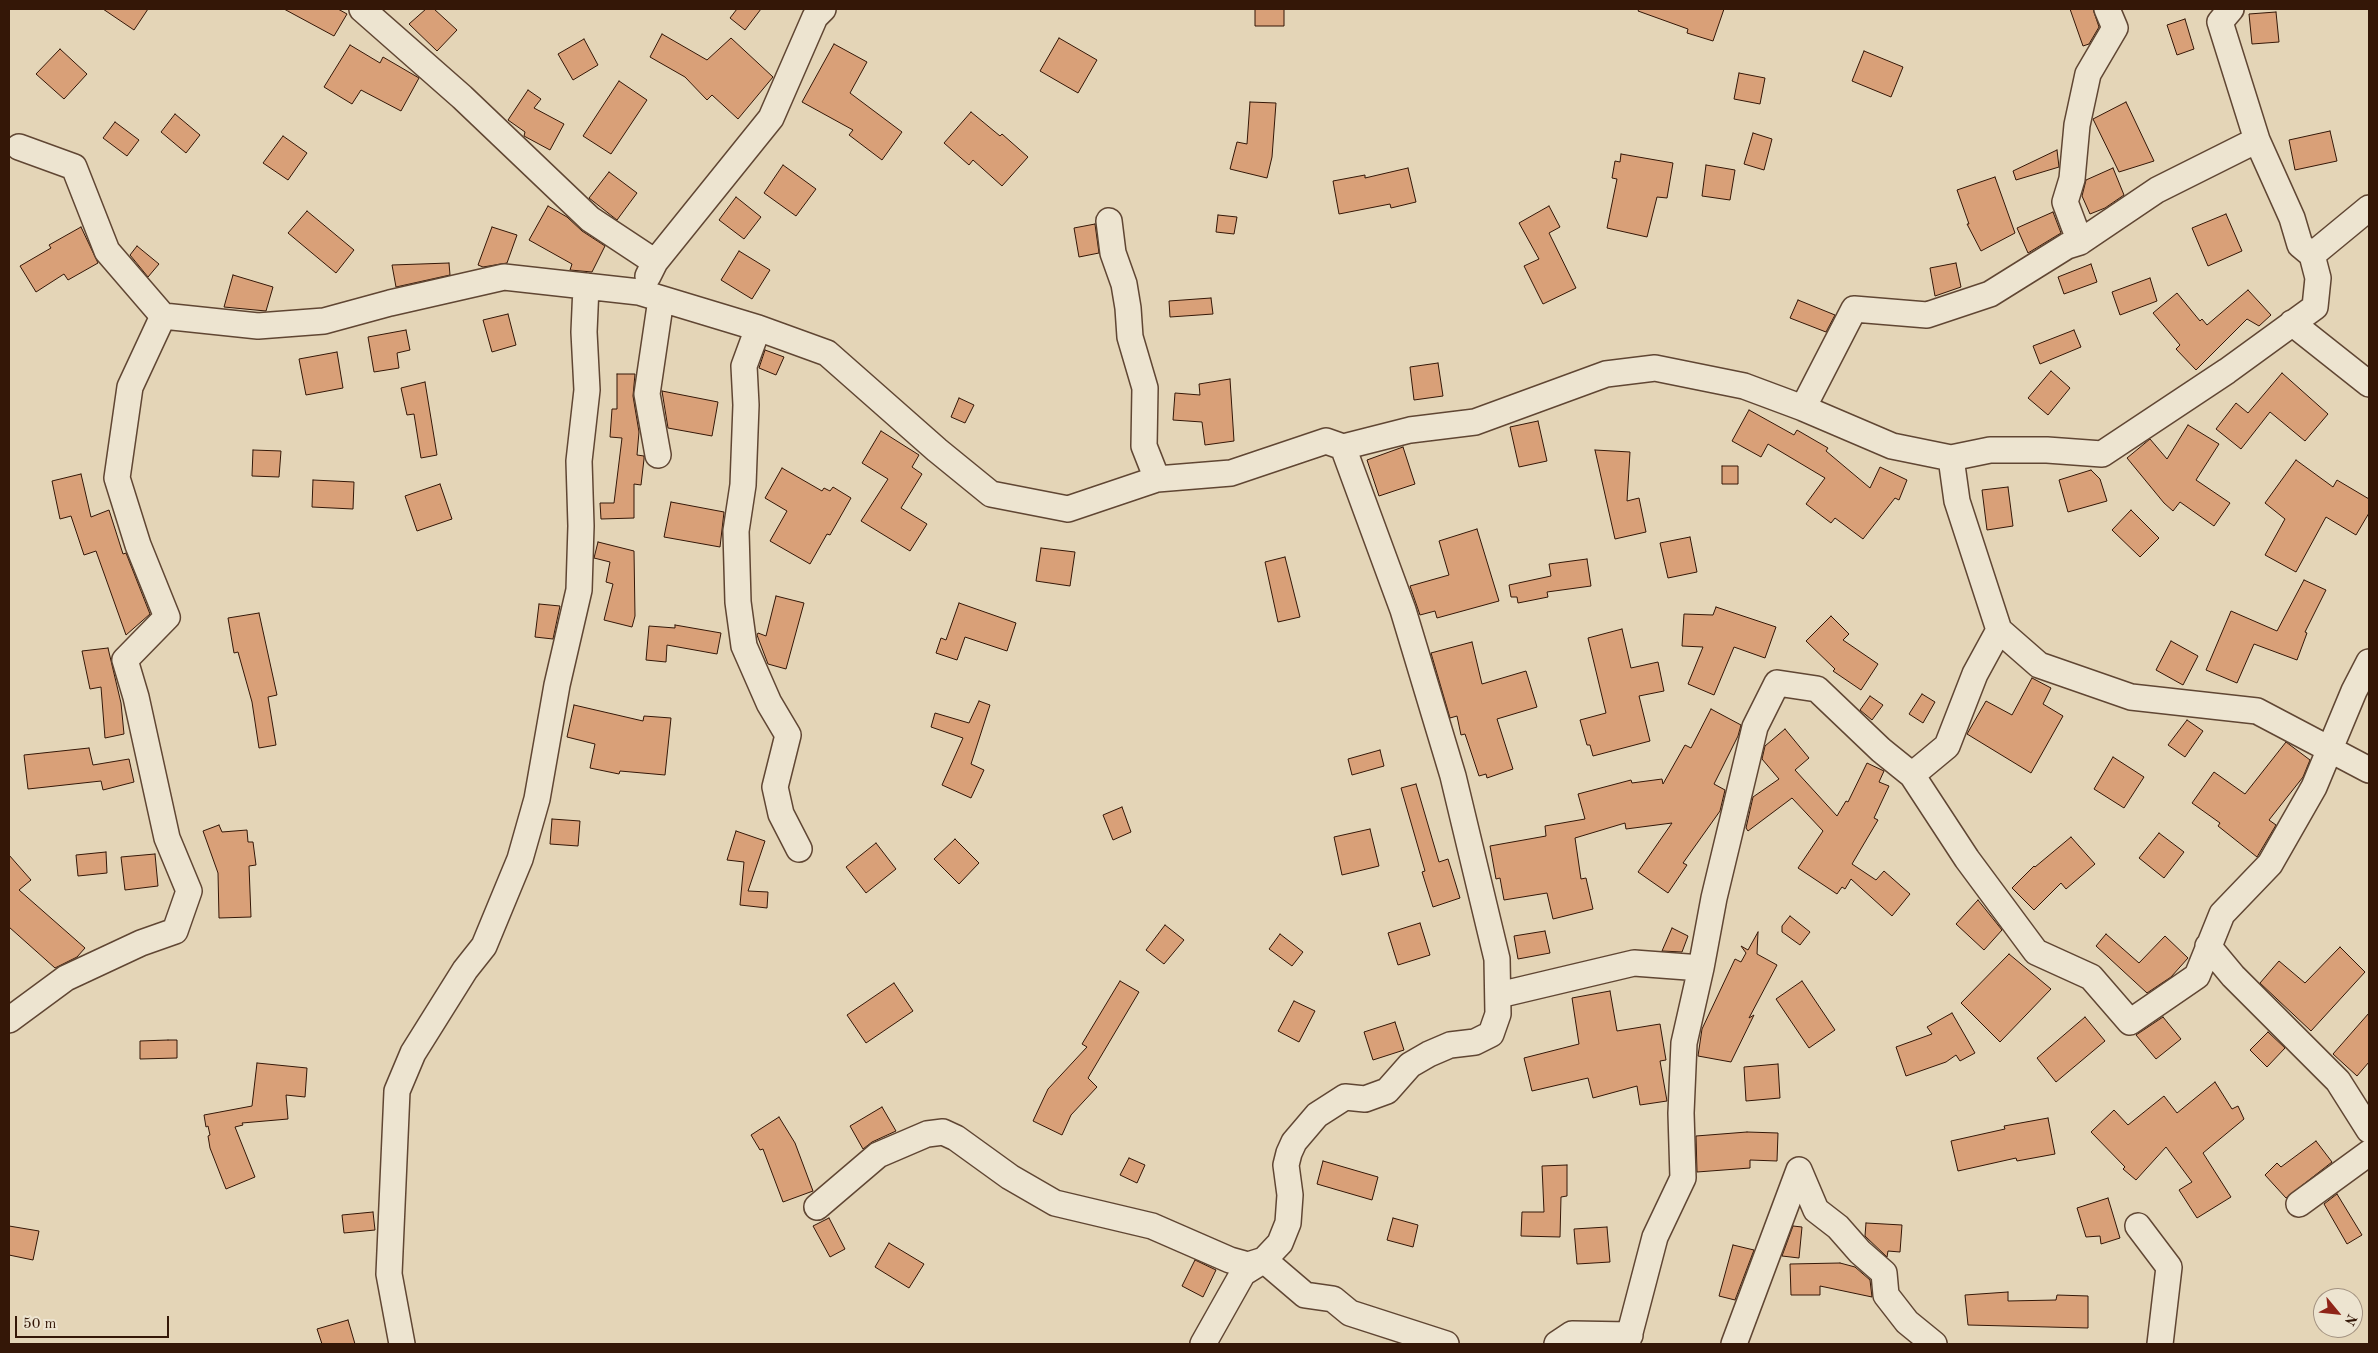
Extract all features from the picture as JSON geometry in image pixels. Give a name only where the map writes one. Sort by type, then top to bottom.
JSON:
[{"type":"street","points":[[362,9],[462,97],[590,219],[655,262]]},
{"type":"street","points":[[658,455],[647,394],[650,295],[655,262],[771,118],[815,17],[823,9]]},
{"type":"street","points":[[2080,242],[2065,202],[2072,179],[2077,126],[2088,74],[2115,28],[2106,9]]},
{"type":"street","points":[[19,147],[74,167],[107,251],[163,316],[258,326],[324,321],[390,303],[504,277],[650,295],[758,328],[827,353],[937,450],[991,494],[1068,509],[1158,479],[1231,473],[1326,441],[1343,447],[1410,430],[1475,422],[1606,374],[1654,368],[1744,386],[1803,408],[1892,446],[1950,458],[1990,450],[2047,450],[2102,454],[2227,371],[2316,307],[2318,278],[2312,255],[2300,245],[2292,218],[2257,140],[2220,22],[2231,9]]},
{"type":"street","points":[[1803,408],[1854,309],[1927,315],[1990,294],[2067,246],[2080,242],[2157,190],[2257,140]]},
{"type":"street","points":[[2312,255],[2369,208]]},
{"type":"street","points":[[1109,221],[1113,253],[1124,284],[1130,337],[1145,388],[1144,446],[1158,479]]},
{"type":"street","points":[[402,1344],[389,1274],[397,1091],[412,1053],[464,970],[484,946],[520,860],[537,800],[557,685],[579,590],[581,526],[579,461],[587,390],[584,332],[586,286]]},
{"type":"street","points":[[9,1020],[66,978],[141,943],[175,930],[189,891],[167,838],[136,697],[125,660],[167,617],[138,545],[117,478],[130,387],[163,316]]},
{"type":"street","points":[[2292,323],[2369,384]]},
{"type":"street","points":[[758,328],[744,366],[746,405],[743,485],[736,531],[738,602],[744,646],[769,703],[788,734],[774,787],[781,814],[799,849]]},
{"type":"street","points":[[1203,1344],[1243,1273],[1264,1260],[1280,1243],[1288,1223],[1290,1195],[1286,1165],[1289,1153],[1294,1142],[1317,1115],[1345,1097],[1365,1099],[1387,1091],[1410,1066],[1429,1054],[1450,1045],[1475,1042],[1492,1034],[1498,1014],[1497,960],[1454,776],[1403,610],[1343,447]]},
{"type":"street","points":[[1950,458],[1957,501],[1999,630],[2039,665],[2131,697],[2257,710],[2369,770]]},
{"type":"street","points":[[1912,775],[1946,746],[1975,674],[1999,630]]},
{"type":"street","points":[[1557,1344],[1572,1334],[1629,1340],[1655,1237],[1683,1178],[1681,1113],[1684,1043],[1714,898],[1756,727],[1777,682],[1817,689],[1881,750],[1912,775],[1967,860],[2036,952],[2090,977],[2130,1022],[2197,976],[2222,914],[2270,864],[2314,787],[2354,691],[2369,662]]},
{"type":"street","points":[[2208,946],[2233,976],[2338,1081],[2369,1130]]},
{"type":"street","points":[[1499,995],[1634,963],[1701,968]]},
{"type":"street","points":[[817,1207],[878,1155],[927,1134],[943,1132],[956,1138],[1010,1177],[1055,1203],[1152,1226],[1230,1260],[1248,1264],[1264,1260]]},
{"type":"street","points":[[2299,1204],[2369,1153]]},
{"type":"street","points":[[1734,1344],[1755,1294],[1769,1246],[1800,1170],[1816,1210],[1838,1227],[1860,1252],[1884,1273],[1886,1295],[1908,1322],[1934,1344]]},
{"type":"street","points":[[2138,1226],[2169,1266],[2160,1344]]},
{"type":"street","points":[[1264,1260],[1306,1295],[1333,1299],[1350,1313],[1446,1344]]},
{"type":"building","points":[[103,9],[148,9],[134,30]]},
{"type":"building","points":[[284,9],[338,9],[347,14],[334,36]]},
{"type":"building","points":[[426,9],[434,9],[457,30],[437,51],[409,24]]},
{"type":"building","points":[[737,9],[761,9],[745,30],[730,18]]},
{"type":"building","points":[[1255,9],[1284,9],[1284,26],[1255,26]]},
{"type":"building","points":[[1639,9],[1724,9],[1713,41],[1687,33],[1688,29],[1638,11]]},
{"type":"building","points":[[2070,9],[2093,9],[2099,27],[2089,44],[2083,46]]},
{"type":"building","points":[[2276,12],[2279,42],[2252,44],[2249,14]]},
{"type":"building","points":[[2185,19],[2194,49],[2177,55],[2167,25]]},
{"type":"building","points":[[662,34],[707,60],[731,38],[773,77],[738,119],[712,95],[707,100],[685,77],[650,57]]},
{"type":"building","points":[[1059,38],[1097,60],[1078,93],[1040,71]]},
{"type":"building","points":[[584,39],[598,65],[573,80],[558,54]]},
{"type":"building","points":[[834,44],[867,62],[850,93],[902,132],[882,160],[849,135],[853,130],[802,102]]},
{"type":"building","points":[[350,45],[380,63],[383,57],[419,78],[401,111],[361,90],[352,104],[324,87]]},
{"type":"building","points":[[60,49],[87,74],[64,99],[36,74]]},
{"type":"building","points":[[1864,51],[1903,67],[1891,97],[1852,81]]},
{"type":"building","points":[[1739,73],[1765,78],[1760,104],[1734,99]]},
{"type":"building","points":[[619,81],[647,100],[611,154],[583,136]]},
{"type":"building","points":[[528,90],[541,99],[534,108],[564,124],[550,150],[524,136],[525,132],[508,120]]},
{"type":"building","points":[[1250,102],[1276,103],[1272,157],[1267,178],[1230,169],[1237,142],[1247,144]]},
{"type":"building","points":[[2126,102],[2154,161],[2119,172],[2093,119]]},
{"type":"building","points":[[971,112],[1000,136],[1002,134],[1028,157],[1002,186],[973,160],[969,165],[944,143]]},
{"type":"building","points":[[175,114],[200,135],[186,153],[161,132]]},
{"type":"building","points":[[115,122],[139,140],[127,156],[103,138]]},
{"type":"building","points":[[2330,131],[2337,161],[2295,170],[2289,140]]},
{"type":"building","points":[[1753,133],[1772,139],[1764,170],[1744,164]]},
{"type":"building","points":[[283,136],[307,153],[288,180],[263,163]]},
{"type":"building","points":[[2057,150],[2059,167],[2016,180],[2013,171]]},
{"type":"building","points":[[1621,154],[1673,163],[1667,198],[1657,197],[1647,237],[1607,228],[1617,179],[1612,178],[1615,161],[1620,162]]},
{"type":"building","points":[[783,165],[816,189],[796,216],[764,193]]},
{"type":"building","points":[[1706,165],[1735,170],[1730,200],[1702,196]]},
{"type":"building","points":[[1408,168],[1416,202],[1391,208],[1390,204],[1339,214],[1333,181],[1365,175],[1365,178]]},
{"type":"building","points":[[2113,168],[2124,195],[2105,208],[2090,214],[2082,196],[2086,180]]},
{"type":"building","points":[[609,172],[637,193],[617,220],[589,198]]},
{"type":"building","points":[[1995,177],[2015,233],[1981,251],[1967,224],[1969,224],[1957,190]]},
{"type":"building","points":[[736,197],[761,217],[744,239],[719,220]]},
{"type":"building","points":[[548,206],[567,217],[582,231],[605,246],[592,272],[570,270],[572,264],[529,240]]},
{"type":"building","points":[[1549,206],[1560,227],[1549,233],[1576,288],[1543,304],[1524,266],[1539,259],[1519,223]]},
{"type":"building","points":[[307,211],[354,250],[336,273],[288,233]]},
{"type":"building","points":[[2053,212],[2061,233],[2028,253],[2017,228]]},
{"type":"building","points":[[2226,214],[2242,251],[2208,266],[2192,228]]},
{"type":"building","points":[[1218,215],[1237,217],[1234,234],[1216,232]]},
{"type":"building","points":[[1095,224],[1099,253],[1079,257],[1074,228]]},
{"type":"building","points":[[81,227],[98,263],[68,280],[64,274],[36,292],[20,266],[51,248],[49,245]]},
{"type":"building","points":[[492,227],[517,235],[507,263],[483,267],[478,265]]},
{"type":"building","points":[[137,246],[159,264],[148,277],[130,255]]},
{"type":"building","points":[[739,251],[770,270],[752,299],[721,280]]},
{"type":"building","points":[[449,263],[450,275],[396,287],[392,265]]},
{"type":"building","points":[[1956,263],[1961,287],[1935,296],[1930,268]]},
{"type":"building","points":[[2091,264],[2097,282],[2064,294],[2058,277]]},
{"type":"building","points":[[233,275],[273,287],[266,311],[224,307]]},
{"type":"building","points":[[2150,278],[2157,301],[2120,315],[2112,292]]},
{"type":"building","points":[[2248,290],[2271,315],[2259,326],[2247,319],[2196,370],[2176,349],[2180,345],[2153,313],[2177,293],[2200,321],[2202,319],[2207,325]]},
{"type":"building","points":[[1211,298],[1213,314],[1170,317],[1169,301]]},
{"type":"building","points":[[1798,300],[1835,315],[1826,332],[1790,318]]},
{"type":"building","points":[[508,314],[516,345],[492,352],[483,320]]},
{"type":"building","points":[[406,330],[410,350],[397,353],[399,368],[374,372],[368,337]]},
{"type":"building","points":[[2074,330],[2081,347],[2040,364],[2033,346]]},
{"type":"building","points":[[765,350],[784,357],[776,375],[759,368]]},
{"type":"building","points":[[337,352],[343,388],[306,395],[299,359]]},
{"type":"building","points":[[1438,363],[1443,396],[1414,400],[1410,367]]},
{"type":"building","points":[[2051,371],[2070,388],[2048,415],[2028,398]]},
{"type":"building","points":[[2282,373],[2328,414],[2305,441],[2270,412],[2241,449],[2216,429],[2236,403],[2248,413]]},
{"type":"building","points":[[617,374],[635,374],[633,396],[639,432],[637,455],[644,456],[644,459],[641,485],[634,484],[634,518],[601,519],[600,503],[614,503],[622,438],[610,437],[612,409],[617,409]]},
{"type":"building","points":[[1230,379],[1234,441],[1205,445],[1202,422],[1173,420],[1175,393],[1200,395],[1199,384]]},
{"type":"building","points":[[425,382],[437,455],[421,458],[414,414],[407,415],[401,388]]},
{"type":"building","points":[[662,391],[718,402],[712,436],[668,428]]},
{"type":"building","points":[[959,398],[974,405],[965,423],[951,417]]},
{"type":"building","points":[[1749,410],[1794,435],[1797,430],[1828,448],[1826,451],[1870,488],[1880,467],[1907,480],[1899,500],[1895,498],[1863,539],[1835,518],[1831,523],[1806,504],[1825,478],[1768,444],[1761,457],[1732,441]]},
{"type":"building","points":[[1538,421],[1547,461],[1519,467],[1510,427]]},
{"type":"building","points":[[2188,425],[2219,444],[2196,480],[2230,503],[2214,526],[2180,502],[2173,511],[2164,503],[2127,458],[2150,439],[2167,459]]},
{"type":"building","points":[[881,431],[919,455],[912,467],[922,474],[901,508],[927,524],[910,551],[861,521],[888,479],[862,463]]},
{"type":"building","points":[[1403,447],[1415,484],[1379,496],[1367,460]]},
{"type":"building","points":[[253,450],[281,451],[279,477],[252,476]]},
{"type":"building","points":[[1595,450],[1630,452],[1627,501],[1639,498],[1646,532],[1615,539]]},
{"type":"building","points":[[2296,460],[2333,487],[2337,480],[2369,499],[2369,513],[2356,535],[2326,517],[2296,572],[2265,555],[2285,519],[2265,503]]},
{"type":"building","points":[[1722,466],[1738,466],[1738,484],[1722,484]]},
{"type":"building","points":[[782,468],[822,491],[824,488],[830,491],[833,487],[851,498],[830,535],[827,534],[810,564],[770,541],[787,511],[765,498]]},
{"type":"building","points":[[2091,470],[2100,479],[2107,501],[2068,512],[2059,480]]},
{"type":"building","points":[[81,474],[91,517],[109,510],[123,554],[126,553],[150,614],[126,635],[96,551],[84,555],[71,516],[60,519],[52,481]]},
{"type":"building","points":[[313,480],[354,482],[353,509],[312,507]]},
{"type":"building","points":[[440,484],[452,519],[417,531],[405,496]]},
{"type":"building","points":[[2008,487],[2013,526],[1987,530],[1982,490]]},
{"type":"building","points":[[671,502],[724,512],[720,547],[664,537]]},
{"type":"building","points":[[2131,510],[2159,538],[2140,557],[2112,530]]},
{"type":"building","points":[[1477,529],[1499,601],[1437,618],[1435,611],[1420,615],[1410,586],[1449,575],[1439,541]]},
{"type":"building","points":[[1690,537],[1697,572],[1668,578],[1660,543]]},
{"type":"building","points":[[598,542],[634,551],[635,616],[632,627],[604,620],[613,584],[606,582],[610,562],[594,558]]},
{"type":"building","points":[[1041,548],[1075,552],[1070,586],[1036,581]]},
{"type":"building","points":[[1285,557],[1300,617],[1278,622],[1265,562]]},
{"type":"building","points":[[1587,559],[1591,586],[1547,592],[1548,597],[1518,603],[1517,597],[1511,597],[1509,585],[1551,576],[1549,564]]},
{"type":"building","points":[[2304,580],[2326,590],[2305,632],[2307,633],[2297,660],[2254,644],[2237,683],[2206,670],[2231,611],[2277,631]]},
{"type":"building","points":[[776,596],[804,603],[786,669],[768,664],[757,635],[758,633],[766,636]]},
{"type":"building","points":[[959,603],[1016,623],[1007,651],[965,637],[957,660],[936,653],[941,638],[946,640]]},
{"type":"building","points":[[539,604],[560,606],[553,639],[535,637]]},
{"type":"building","points":[[1716,607],[1776,627],[1765,658],[1734,647],[1714,695],[1688,684],[1703,647],[1682,646],[1684,614],[1713,615]]},
{"type":"building","points":[[259,613],[277,695],[268,697],[276,745],[259,748],[252,702],[238,652],[234,653],[228,618]]},
{"type":"building","points":[[1831,616],[1849,634],[1843,640],[1878,664],[1861,690],[1833,671],[1835,669],[1806,641]]},
{"type":"building","points":[[675,625],[721,633],[717,654],[667,645],[666,662],[646,660],[649,626],[675,628]]},
{"type":"building","points":[[1622,629],[1631,668],[1658,662],[1664,691],[1639,696],[1650,741],[1593,756],[1590,745],[1587,745],[1580,720],[1606,713],[1588,638]]},
{"type":"building","points":[[2171,641],[2198,656],[2183,685],[2156,670]]},
{"type":"building","points":[[1472,642],[1482,684],[1526,671],[1537,707],[1497,719],[1513,769],[1487,778],[1486,774],[1479,776],[1465,734],[1461,735],[1457,716],[1450,718],[1431,653]]},
{"type":"building","points":[[108,648],[121,703],[124,734],[105,738],[101,687],[90,689],[82,651]]},
{"type":"building","points":[[2032,678],[2051,688],[2043,704],[2063,716],[2031,773],[1967,734],[1986,701],[2012,715]]},
{"type":"building","points":[[1922,694],[1935,702],[1923,723],[1909,714]]},
{"type":"building","points":[[1870,696],[1883,705],[1872,720],[1860,710]]},
{"type":"building","points":[[979,701],[990,705],[971,764],[984,770],[971,798],[942,785],[963,738],[931,727],[935,713],[969,723]]},
{"type":"building","points":[[574,705],[643,721],[644,716],[671,718],[665,775],[620,771],[619,774],[590,768],[595,744],[567,737]]},
{"type":"building","points":[[1711,709],[1741,725],[1738,736],[1714,784],[1725,790],[1720,811],[1683,863],[1687,865],[1668,893],[1638,872],[1672,823],[1626,829],[1625,823],[1575,838],[1581,879],[1586,878],[1593,909],[1553,919],[1547,893],[1504,900],[1500,878],[1496,879],[1490,846],[1546,836],[1545,826],[1585,819],[1578,794],[1631,780],[1632,783],[1662,779],[1663,784],[1685,745],[1691,748]]},
{"type":"building","points":[[2187,720],[2203,731],[2185,757],[2168,745]]},
{"type":"building","points":[[1785,729],[1809,758],[1795,770],[1837,816],[1846,801],[1848,802],[1867,763],[1884,771],[1879,782],[1889,786],[1874,818],[1878,820],[1852,864],[1876,880],[1884,871],[1910,894],[1892,916],[1851,879],[1845,889],[1842,887],[1837,894],[1798,868],[1823,831],[1792,798],[1748,831],[1746,828],[1753,797],[1779,779],[1762,759],[1765,746]]},
{"type":"building","points":[[2286,742],[2310,760],[2303,777],[2269,820],[2276,825],[2257,857],[2218,826],[2220,823],[2192,803],[2214,772],[2245,794]]},
{"type":"building","points":[[89,748],[93,765],[129,759],[134,782],[103,790],[101,781],[28,789],[24,755]]},
{"type":"building","points":[[1380,750],[1384,766],[1352,775],[1348,759]]},
{"type":"building","points":[[2113,757],[2144,777],[2124,808],[2094,789]]},
{"type":"building","points":[[1416,784],[1439,862],[1448,859],[1460,898],[1433,907],[1422,872],[1425,871],[1401,788]]},
{"type":"building","points":[[1122,807],[1131,832],[1113,840],[1103,815]]},
{"type":"building","points":[[552,819],[580,821],[578,846],[550,844]]},
{"type":"building","points":[[219,825],[222,832],[247,830],[248,842],[253,842],[256,865],[249,866],[251,917],[219,918],[218,873],[203,831]]},
{"type":"building","points":[[1370,829],[1379,866],[1342,875],[1334,837]]},
{"type":"building","points":[[736,831],[765,841],[748,891],[768,892],[767,908],[740,905],[744,862],[727,860]]},
{"type":"building","points":[[2159,833],[2184,852],[2164,878],[2139,858]]},
{"type":"building","points":[[2071,837],[2095,864],[2066,889],[2061,883],[2034,910],[2012,888],[2034,866]]},
{"type":"building","points":[[955,839],[979,863],[959,884],[934,859]]},
{"type":"building","points":[[876,843],[896,869],[866,893],[846,867]]},
{"type":"building","points":[[106,852],[107,873],[78,876],[76,855]]},
{"type":"building","points":[[155,854],[158,886],[125,890],[121,857]]},
{"type":"building","points":[[9,855],[31,880],[19,890],[85,948],[77,957],[55,968],[9,927]]},
{"type":"building","points":[[1978,900],[2002,930],[1984,950],[1956,924]]},
{"type":"building","points":[[1790,916],[1810,932],[1800,945],[1782,932],[1782,926]]},
{"type":"building","points":[[1420,923],[1430,955],[1398,965],[1388,933]]},
{"type":"building","points":[[1165,925],[1184,940],[1164,964],[1146,950]]},
{"type":"building","points":[[1672,928],[1688,936],[1682,952],[1662,951]]},
{"type":"building","points":[[1545,931],[1550,953],[1518,959],[1514,936]]},
{"type":"building","points":[[1758,932],[1757,954],[1777,965],[1749,1018],[1754,1015],[1731,1062],[1698,1056],[1702,1029],[1735,959],[1741,962],[1746,953],[1741,946],[1748,950]]},
{"type":"building","points":[[1280,934],[1303,952],[1292,966],[1269,949]]},
{"type":"building","points":[[2106,934],[2139,963],[2165,936],[2188,958],[2171,977],[2147,993],[2096,946]]},
{"type":"building","points":[[2340,947],[2365,972],[2311,1031],[2260,983],[2279,961],[2305,983]]},
{"type":"building","points":[[2009,954],[2051,989],[2000,1042],[1961,1003]]},
{"type":"building","points":[[1120,981],[1139,992],[1088,1078],[1097,1087],[1071,1115],[1062,1135],[1033,1121],[1048,1089],[1087,1047],[1082,1044]]},
{"type":"building","points":[[1802,981],[1835,1030],[1809,1048],[1776,999]]},
{"type":"building","points":[[894,983],[913,1011],[866,1043],[847,1015]]},
{"type":"building","points":[[1610,991],[1617,1031],[1660,1024],[1666,1060],[1660,1061],[1667,1101],[1640,1105],[1637,1086],[1593,1098],[1588,1078],[1532,1091],[1524,1058],[1579,1044],[1572,998]]},
{"type":"building","points":[[1294,1001],[1315,1011],[1299,1042],[1278,1031]]},
{"type":"building","points":[[1952,1013],[1975,1053],[1960,1061],[1956,1055],[1946,1062],[1906,1076],[1896,1047],[1932,1034],[1927,1027]]},
{"type":"building","points":[[2369,1013],[2369,1062],[2357,1076],[2333,1054]]},
{"type":"building","points":[[2085,1017],[2105,1041],[2056,1082],[2037,1058]]},
{"type":"building","points":[[2163,1017],[2181,1039],[2156,1059],[2136,1035]]},
{"type":"building","points":[[1395,1022],[1404,1050],[1373,1060],[1364,1032]]},
{"type":"building","points":[[2268,1032],[2285,1048],[2267,1067],[2250,1050]]},
{"type":"building","points":[[177,1040],[177,1058],[140,1059],[140,1041]]},
{"type":"building","points":[[257,1063],[307,1068],[305,1097],[286,1095],[288,1119],[242,1123],[243,1125],[235,1127],[255,1177],[226,1189],[210,1148],[208,1136],[210,1135],[208,1126],[206,1127],[204,1115],[252,1106]]},
{"type":"building","points":[[1778,1064],[1780,1098],[1746,1101],[1744,1067]]},
{"type":"building","points":[[2215,1082],[2232,1109],[2238,1106],[2244,1119],[2203,1153],[2231,1197],[2197,1218],[2179,1190],[2192,1182],[2166,1147],[2136,1180],[2123,1169],[2125,1167],[2091,1132],[2114,1110],[2128,1125],[2164,1096],[2177,1113]]},
{"type":"building","points":[[882,1107],[896,1131],[872,1142],[863,1149],[850,1126]]},
{"type":"building","points":[[779,1117],[795,1143],[813,1191],[783,1202],[763,1149],[760,1150],[751,1135]]},
{"type":"building","points":[[2048,1118],[2055,1154],[2017,1161],[2016,1158],[1958,1171],[1951,1141],[2005,1129],[2004,1126]]},
{"type":"building","points":[[1747,1132],[1778,1133],[1777,1161],[1750,1160],[1750,1168],[1697,1172],[1696,1136]]},
{"type":"building","points":[[2316,1141],[2332,1162],[2286,1198],[2265,1175],[2277,1163],[2281,1167]]},
{"type":"building","points":[[1129,1158],[1145,1165],[1137,1183],[1120,1175]]},
{"type":"building","points":[[1323,1161],[1378,1177],[1372,1200],[1317,1184]]},
{"type":"building","points":[[1567,1165],[1567,1196],[1561,1197],[1560,1237],[1521,1236],[1522,1212],[1544,1212],[1542,1166]]},
{"type":"building","points":[[2337,1194],[2362,1235],[2347,1244],[2324,1204]]},
{"type":"building","points":[[2108,1198],[2120,1238],[2101,1244],[2100,1236],[2086,1237],[2077,1208]]},
{"type":"building","points":[[373,1212],[375,1230],[344,1233],[342,1215]]},
{"type":"building","points":[[829,1218],[845,1249],[830,1257],[813,1226]]},
{"type":"building","points":[[1393,1218],[1418,1225],[1413,1247],[1387,1240]]},
{"type":"building","points":[[1866,1223],[1902,1225],[1900,1252],[1888,1251],[1887,1257],[1865,1236]]},
{"type":"building","points":[[9,1226],[39,1231],[33,1260],[9,1255]]},
{"type":"building","points":[[1793,1226],[1802,1227],[1799,1258],[1782,1256]]},
{"type":"building","points":[[1607,1227],[1610,1262],[1577,1264],[1574,1229]]},
{"type":"building","points":[[889,1243],[924,1264],[909,1288],[875,1267]]},
{"type":"building","points":[[1733,1245],[1754,1250],[1735,1300],[1719,1296]]},
{"type":"building","points":[[1195,1260],[1216,1270],[1203,1297],[1182,1286]]},
{"type":"building","points":[[1840,1263],[1855,1267],[1870,1280],[1872,1297],[1820,1286],[1820,1295],[1791,1295],[1790,1264]]},
{"type":"building","points":[[2008,1292],[2008,1301],[2056,1300],[2057,1295],[2088,1296],[2088,1328],[1968,1325],[1965,1295]]},
{"type":"building","points":[[348,1320],[355,1344],[322,1344],[317,1329]]}]
